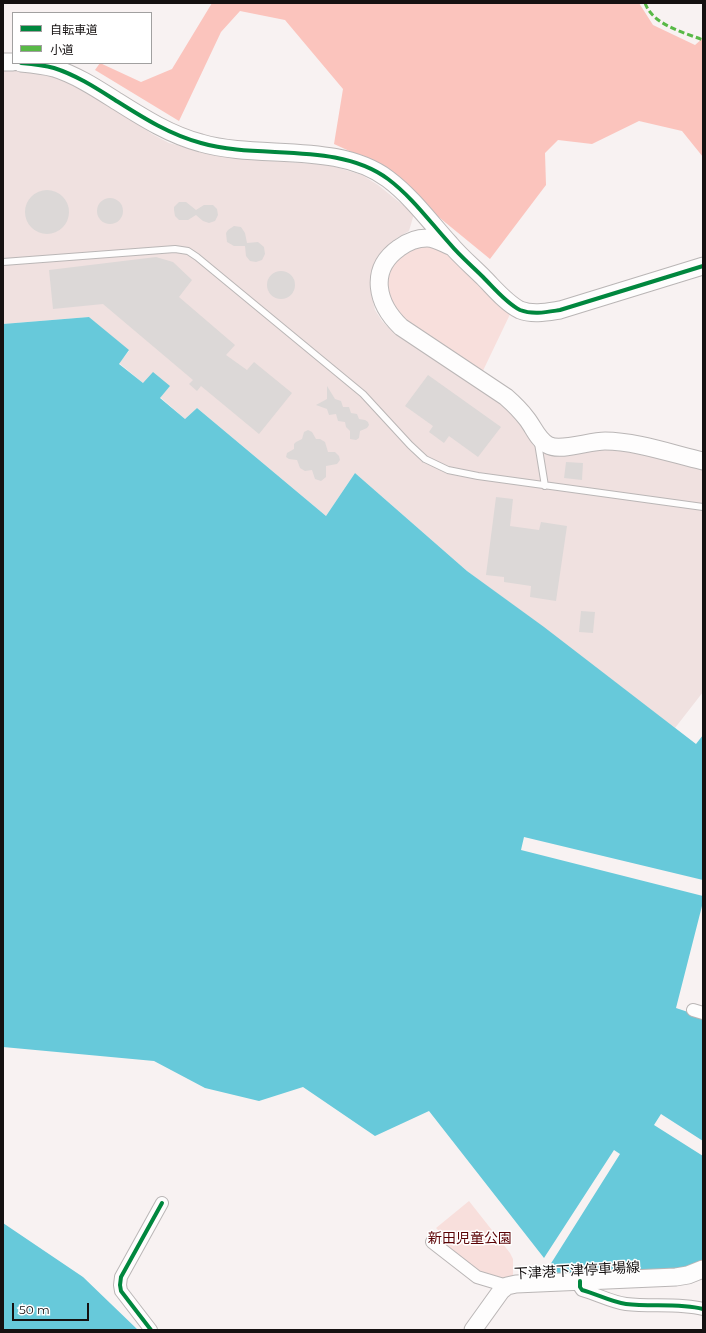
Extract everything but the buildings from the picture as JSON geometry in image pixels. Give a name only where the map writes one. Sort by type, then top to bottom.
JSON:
[{"type":"street","points":[[27,64],[54,68],[71,75],[88,83],[156,125],[179,136],[199,143],[218,148],[243,151],[329,156],[359,164],[387,178],[416,206],[451,246],[500,294],[514,306],[527,312],[543,313],[566,309],[703,266]]},
{"type":"street","points":[[416,206],[422,215],[421,226],[413,238],[388,257],[379,280],[381,298],[393,319],[401,327],[506,398],[518,408],[546,444],[552,447],[560,448],[583,443],[604,441],[616,442],[666,451],[703,460]]},
{"type":"street","points":[[407,243],[428,238],[451,246]]},
{"type":"street","points":[[151,1330],[121,1291],[120,1285],[121,1277],[162,1203]]},
{"type":"street","points":[[432,1242],[477,1277],[507,1286]]},
{"type":"street","name":"下津港下津停車場線","points":[[473,1330],[501,1291],[507,1286],[516,1284],[676,1277],[688,1275],[703,1268]]},
{"type":"street","points":[[580,1281],[582,1290],[607,1300],[624,1304],[690,1307],[703,1310]]},
{"type":"lane","points":[[3,262],[175,248],[188,251],[363,394],[425,459],[448,470],[478,476],[703,507]]},
{"type":"lane","points":[[536,433],[545,486]]},
{"type":"shaded area","points":[[212,3],[639,3],[653,25],[695,45],[703,38],[703,157],[682,131],[639,121],[592,144],[558,140],[545,153],[546,185],[490,259],[369,160],[334,144],[343,89],[285,20],[240,11],[221,32],[179,121],[95,70],[99,64],[102,64],[141,82],[172,69]]},
{"type":"shaded area","points":[[3,70],[40,73],[73,85],[110,104],[152,134],[169,143],[212,154],[260,160],[329,165],[362,175],[378,185],[414,214],[409,231],[397,238],[385,248],[376,262],[371,277],[371,293],[375,310],[382,321],[391,330],[513,412],[530,440],[615,446],[703,467],[703,692],[675,728],[467,571],[355,473],[326,516],[197,408],[185,419],[160,397],[170,386],[143,383],[119,363],[129,351],[89,317],[3,324]]},
{"type":"green space","points":[[428,238],[514,306],[479,379],[393,319],[383,268]]},
{"type":"green space","name":"新田児童公園","points":[[469,1201],[510,1253],[513,1259],[513,1281],[487,1278],[442,1246],[447,1239],[436,1228]]},
{"type":"water","points":[[89,317],[129,350],[119,364],[143,383],[153,372],[170,386],[160,398],[185,419],[197,408],[326,516],[355,473],[467,571],[544,627],[696,744],[703,735],[703,880],[524,837],[521,850],[703,896],[703,902],[676,1008],[703,1017],[703,1141],[661,1114],[654,1125],[703,1156],[703,1260],[680,1270],[558,1274],[550,1265],[620,1154],[614,1150],[544,1258],[429,1111],[375,1136],[303,1087],[259,1101],[205,1088],[154,1061],[3,1047],[3,324]]},
{"type":"water","points":[[3,1223],[83,1277],[138,1330],[3,1330]]},
{"type":"marked path","points":[[645,3],[649,11],[662,22],[678,31],[703,40]]},
{"type":"cycle path","points":[[30,64],[50,67],[70,74],[93,86],[156,125],[190,140],[224,148],[322,155],[368,167],[397,186],[458,253],[500,295],[515,307],[525,312],[540,313],[560,310],[703,266]]},
{"type":"cycle path","points":[[151,1330],[121,1291],[120,1285],[121,1277],[162,1203]]},
{"type":"cycle path","points":[[580,1281],[580,1287],[582,1290],[620,1303],[636,1305],[684,1306],[703,1309]]}]
